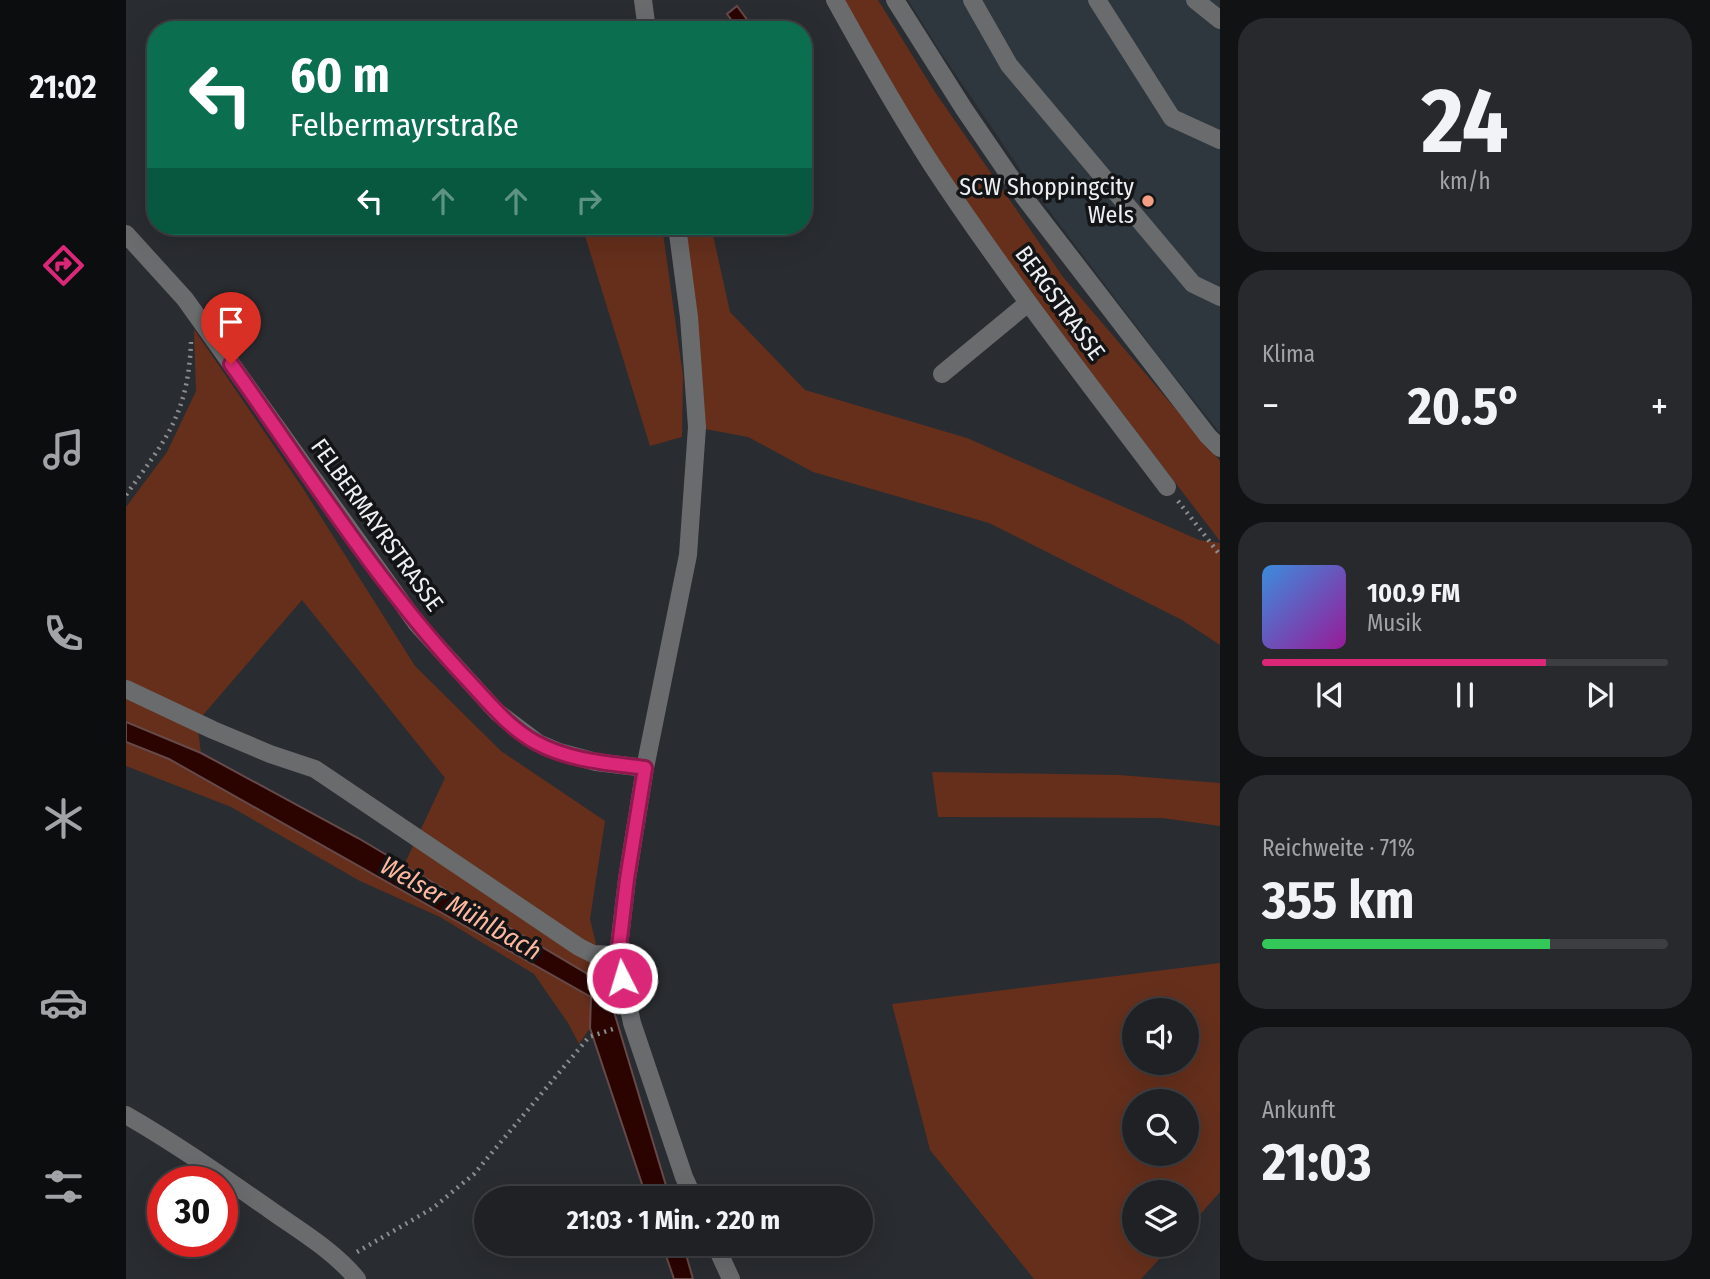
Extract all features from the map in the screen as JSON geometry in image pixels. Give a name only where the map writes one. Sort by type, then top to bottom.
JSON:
[{"type":"street","points":[[643,0],[646,21]]},
{"type":"street","name":"BERGSTRASSE","points":[[835,0],[886,91],[933,166],[1028,303],[1167,487]]},
{"type":"street","points":[[895,0],[1024,197],[1220,448]]},
{"type":"street","points":[[972,0],[1009,65],[1192,284],[1220,297]]},
{"type":"street","points":[[1097,0],[1172,118],[1220,140]]},
{"type":"street","points":[[1195,0],[1220,20]]},
{"type":"street","name":"FELBERMAYRSTRASSE","points":[[126,234],[186,299],[417,624],[497,712],[538,743],[559,752],[596,762],[645,768]]},
{"type":"street","points":[[678,235],[689,317],[697,426],[688,555],[645,768],[618,956],[632,1023],[688,1186]]},
{"type":"street","points":[[942,374],[1028,303]]},
{"type":"street","points":[[126,689],[213,730],[315,769],[579,947],[593,954],[618,956]]},
{"type":"street","points":[[126,1115],[237,1186],[341,1260],[357,1279]]},
{"type":"street","points":[[720,1256],[731,1279]]},
{"type":"path","points":[[126,495],[163,444],[175,423],[184,398],[190,372],[191,342],[186,299]]},
{"type":"path","points":[[1167,487],[1220,555]]},
{"type":"path","points":[[341,1260],[433,1208],[474,1174],[589,1037]]},
{"type":"shaded area","points":[[845,0],[878,0],[935,92],[1063,277],[1220,461],[1220,541],[1013,271],[900,103]]},
{"type":"shaded area","name":"SCW Shoppingcity Wels","points":[[908,0],[1220,0],[1220,433],[1169,370],[1039,197]]},
{"type":"shaded area","points":[[585,235],[663,235],[683,376],[682,437],[650,446]]},
{"type":"shaded area","points":[[682,235],[713,235],[730,312],[805,390],[967,438],[1199,540],[1220,543],[1220,645],[1182,620],[989,523],[813,472],[748,437],[705,429]]},
{"type":"shaded area","points":[[194,329],[304,490],[415,666],[501,751],[605,821],[590,919],[606,985],[404,865],[445,778],[302,600],[197,722],[201,753],[126,722],[126,507],[167,452],[196,391]]},
{"type":"shaded area","points":[[126,742],[169,759],[591,997],[590,1028],[579,1044],[568,1023],[534,974],[440,917],[360,881],[231,807],[126,766]]},
{"type":"shaded area","points":[[932,772],[1119,775],[1220,783],[1220,826],[1162,818],[938,817]]},
{"type":"shaded area","points":[[1220,963],[1220,1192],[1199,1216],[1199,1180],[1122,1180],[1122,1257],[1161,1257],[1141,1279],[1034,1279],[930,1150],[892,1004]]},
{"type":"water","points":[[737,6],[748,21],[732,21],[727,14]]},
{"type":"water","name":"Welser Mühlbach","points":[[126,722],[201,753],[358,838],[606,985],[666,1186],[643,1186],[590,1028],[591,997],[169,759],[126,742]]},
{"type":"water","points":[[666,1256],[686,1256],[693,1279],[674,1279]]},
{"type":"place","name":"SCW Shoppingcity Wels","points":[[1148,201]]},
{"type":"route","points":[[231,364],[417,624],[497,712],[517,730],[559,752],[596,762],[645,768],[618,956],[622,978]]}]
